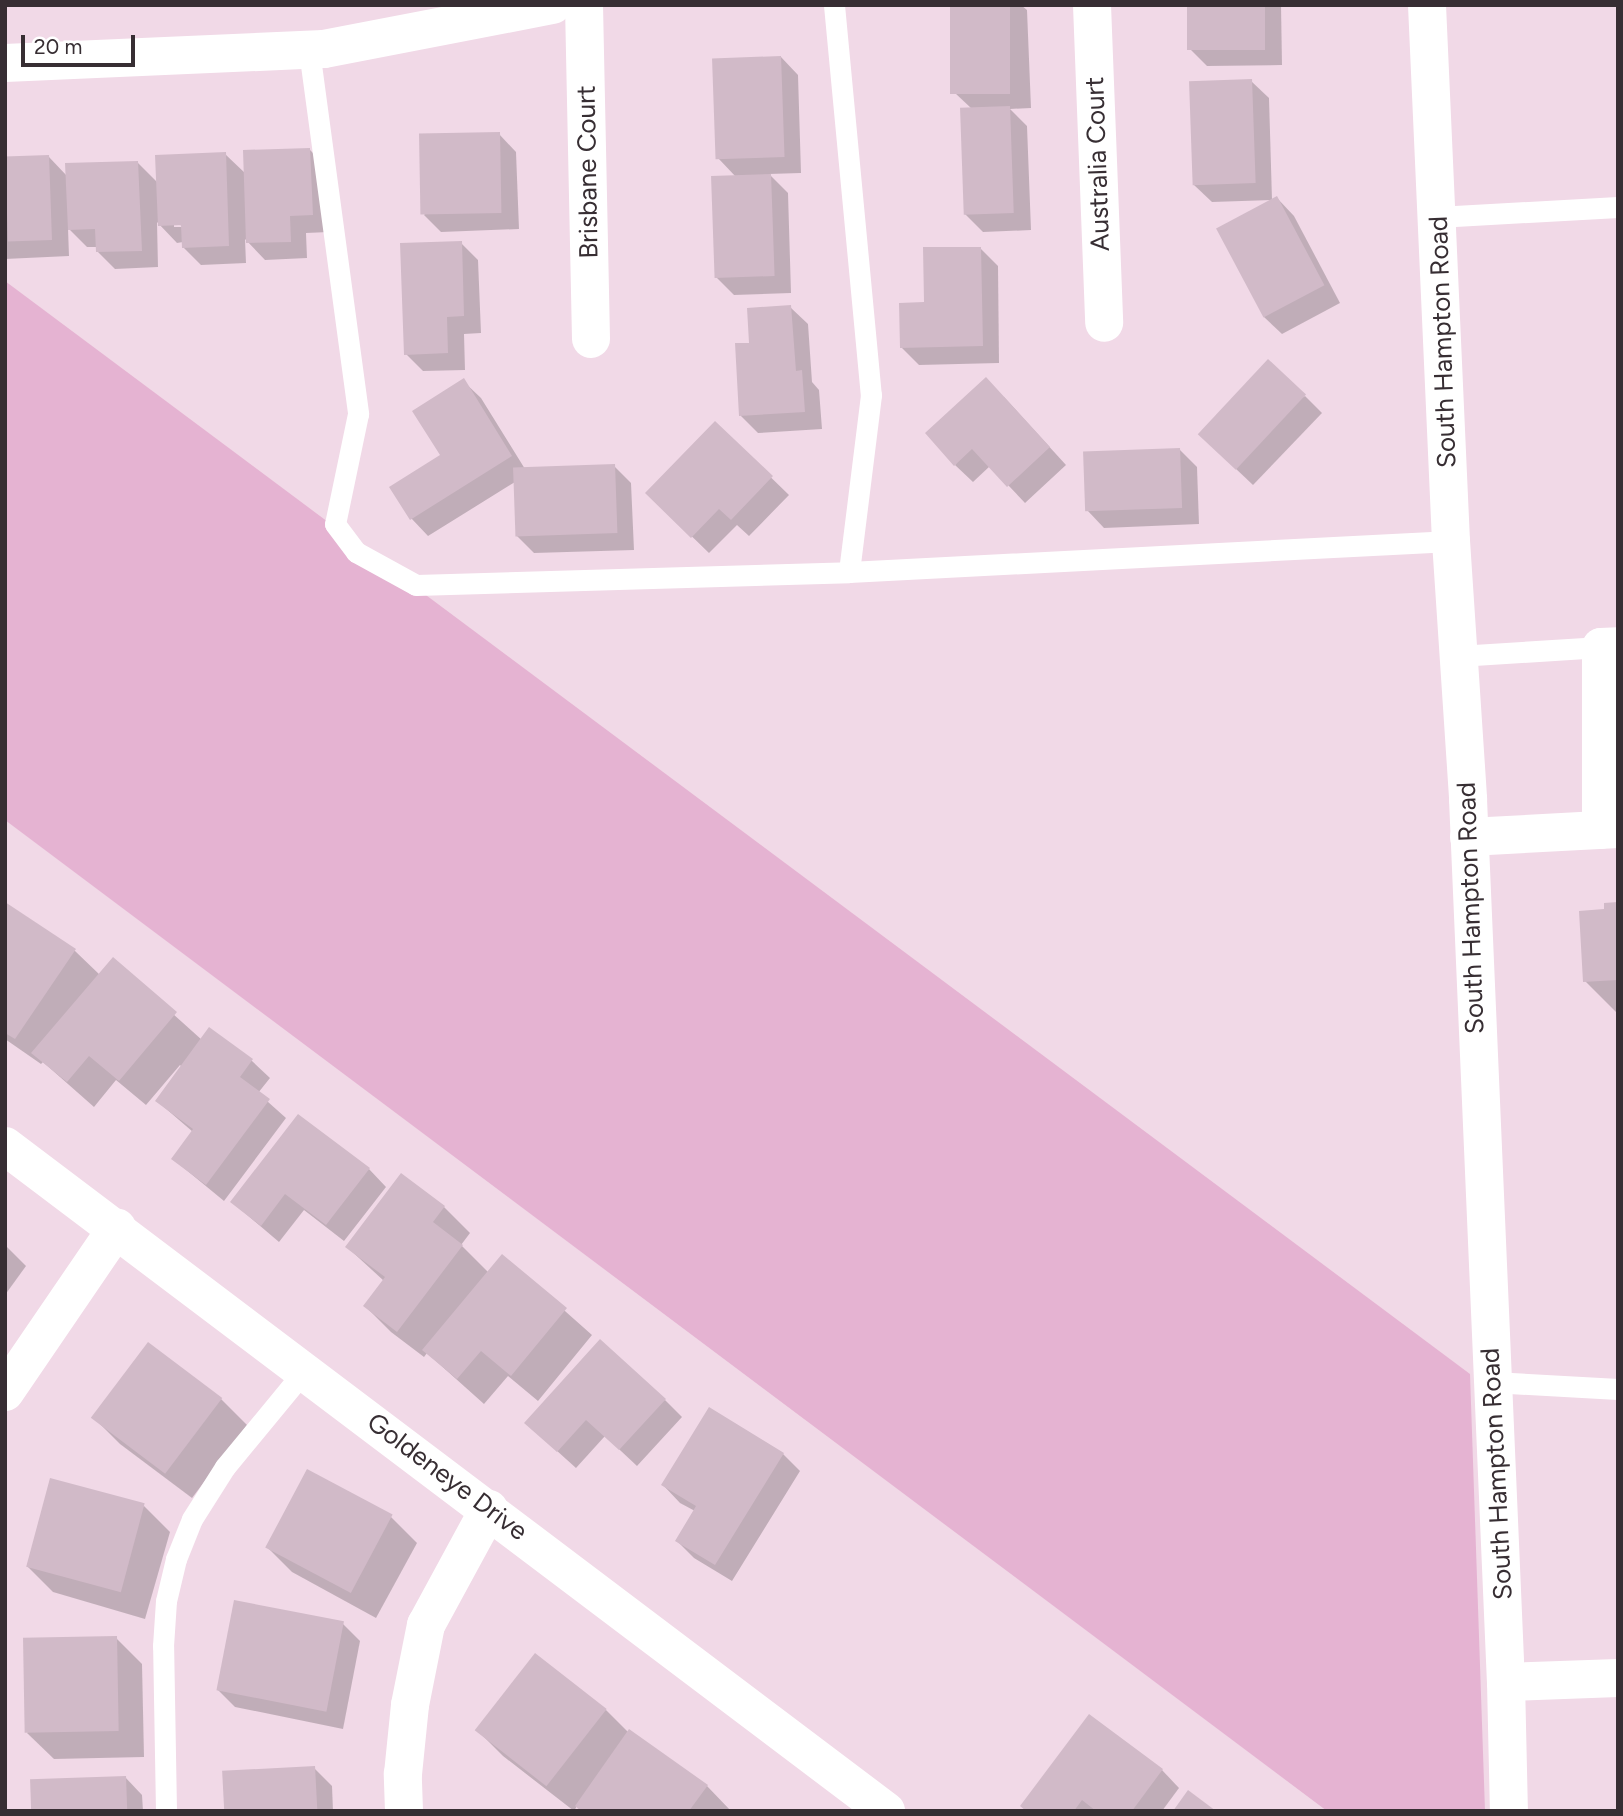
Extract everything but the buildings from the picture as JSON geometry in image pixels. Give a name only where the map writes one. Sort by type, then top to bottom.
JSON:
[{"type":"street","points":[[5,63],[309,50],[553,5]]},
{"type":"street","name":"Brisbane Court","points":[[584,5],[591,339]]},
{"type":"street","name":"Australia Court","points":[[1092,5],[1104,323]]},
{"type":"street","name":"South Hampton Road","points":[[1427,5],[1451,541],[1468,837],[1506,1682],[1509,1811]]},
{"type":"street","points":[[1468,837],[1609,830],[1609,647]]},
{"type":"street","name":"Goldeneye Drive","points":[[5,1146],[489,1508],[886,1811]]},
{"type":"street","points":[[5,1392],[117,1228]]},
{"type":"street","points":[[404,1811],[403,1774],[410,1705],[426,1625],[489,1508]]},
{"type":"street","points":[[1506,1682],[1618,1678]]},
{"type":"lane","points":[[835,5],[871,395],[849,572]]},
{"type":"lane","points":[[309,50],[358,414],[335,524],[356,552],[416,585],[849,572],[1451,541]]},
{"type":"lane","points":[[1437,217],[1618,207]]},
{"type":"lane","points":[[1458,656],[1609,647]]},
{"type":"lane","points":[[166,1811],[163,1646],[166,1601],[176,1559],[192,1519],[225,1467],[305,1370]]},
{"type":"lane","points":[[1492,1382],[1618,1389]]},
{"type":"shaded area","points":[[5,281],[1470,1374],[1485,1811],[1327,1811],[5,820]]}]
